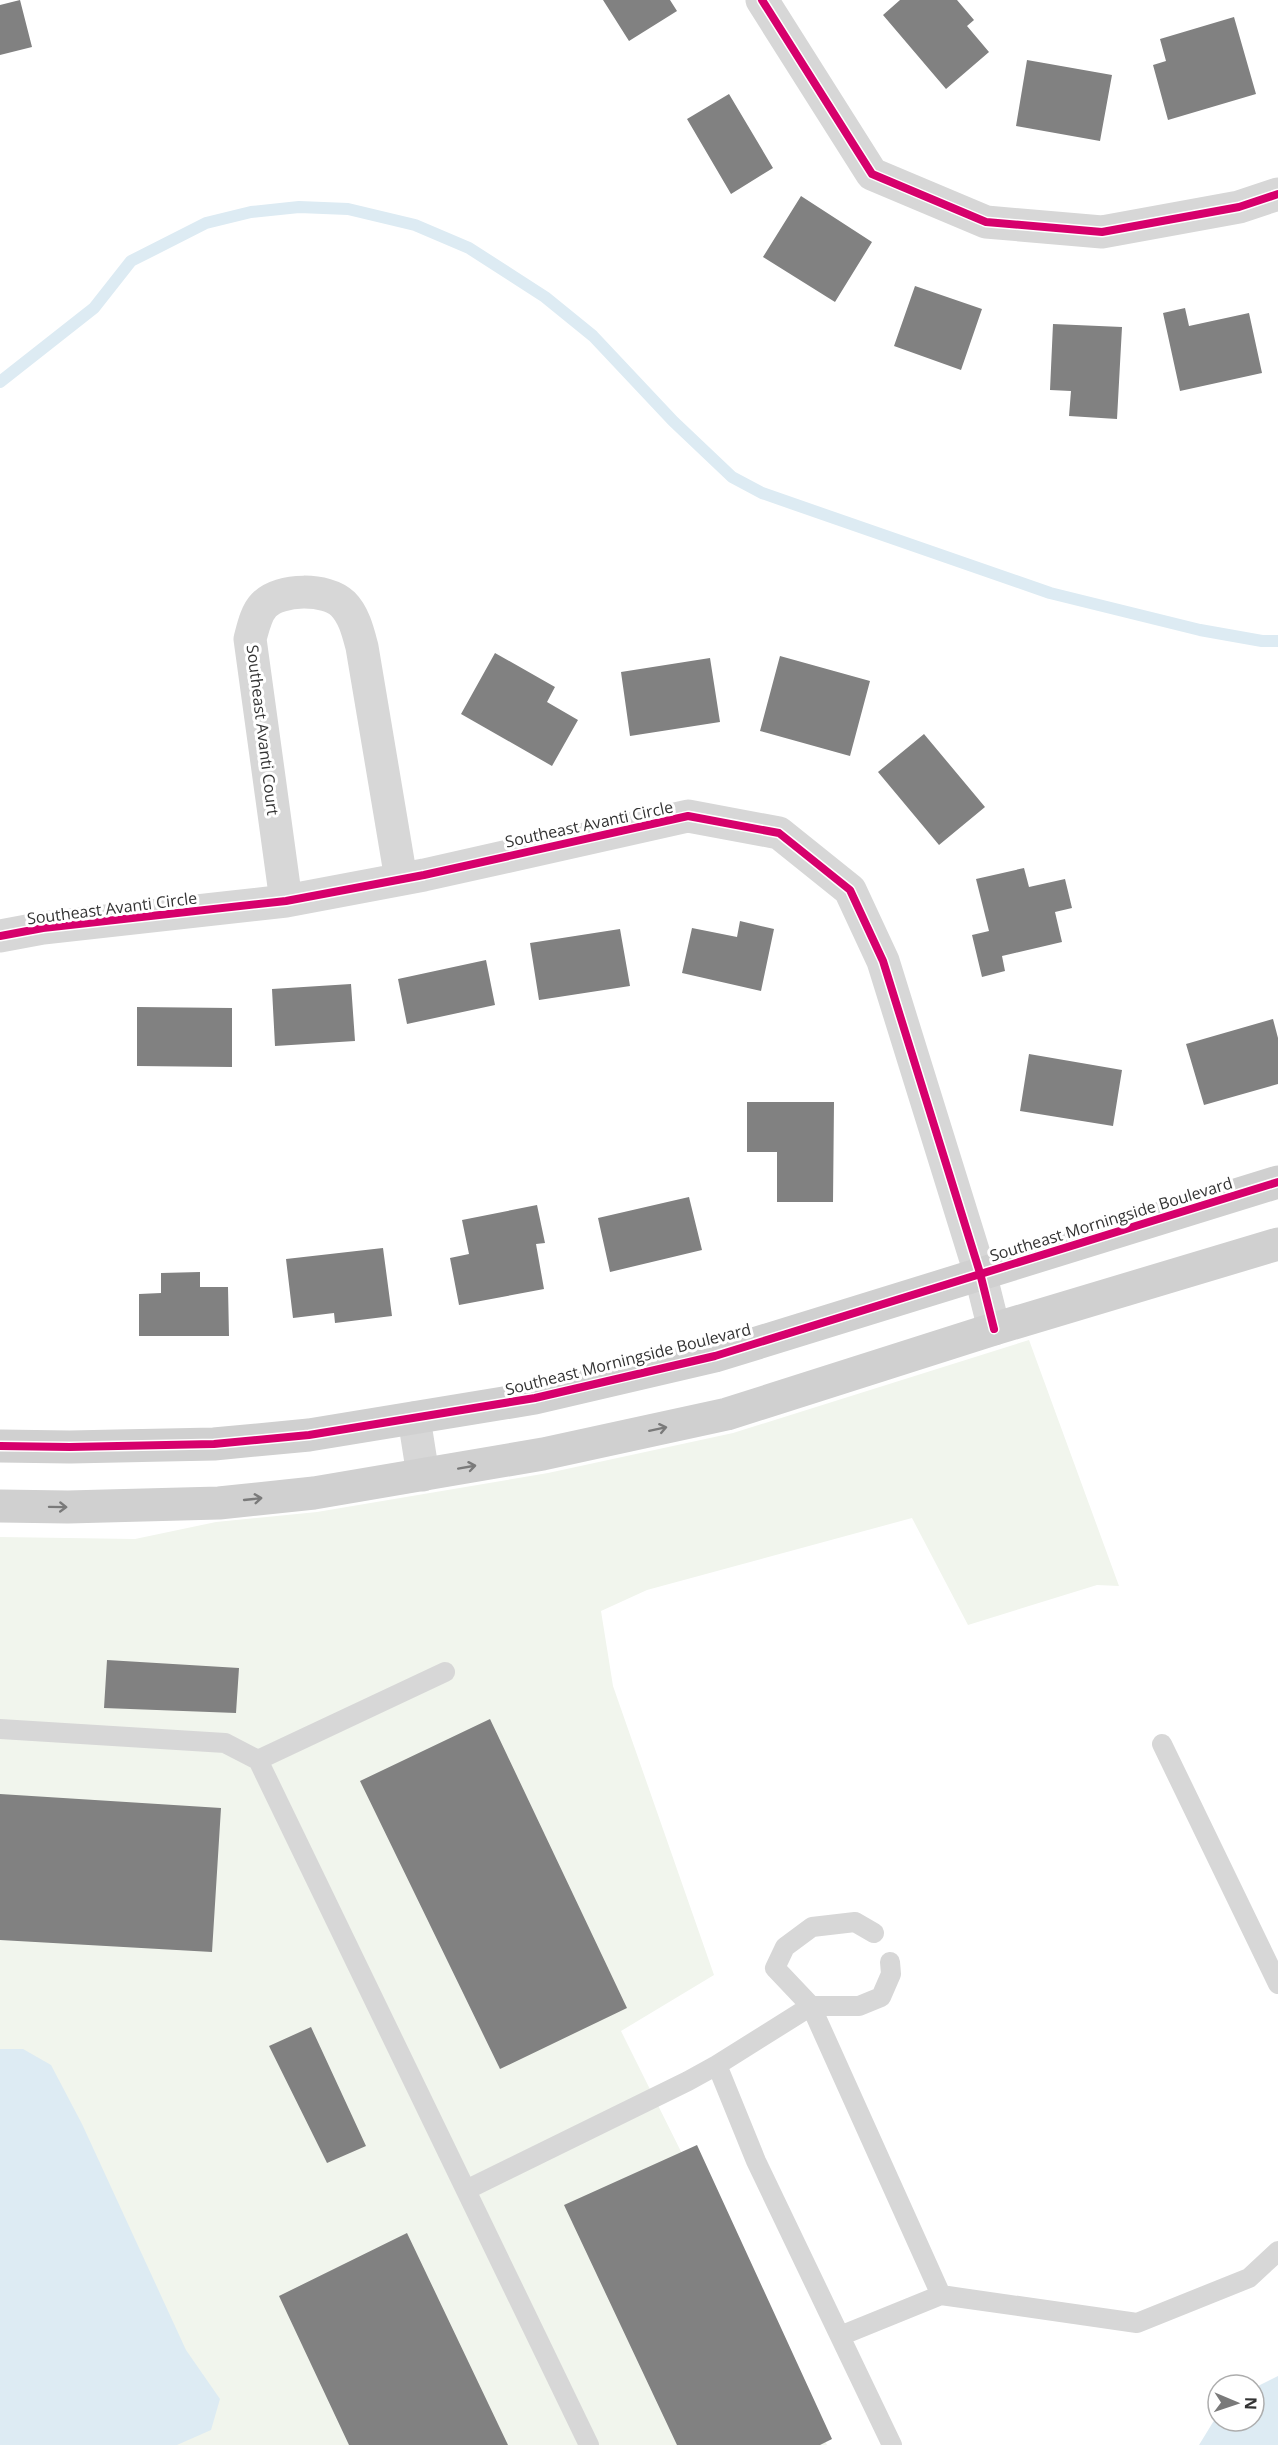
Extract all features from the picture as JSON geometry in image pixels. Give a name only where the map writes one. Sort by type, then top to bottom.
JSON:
[{"type":"street","points":[[762,0],[872,174],[986,222],[1102,232],[1239,207],[1278,194]]},
{"type":"street","name":"Southeast Avanti Court","points":[[286,901],[250,639],[255,621],[264,605],[278,596],[296,592],[325,594],[343,603],[355,622],[364,658],[401,879]]},
{"type":"street","name":"Southeast Avanti Circle","points":[[0,936],[43,928],[286,901],[401,879],[688,816],[779,833],[850,890],[878,951],[980,1273],[994,1329]]},
{"type":"street","name":"Southeast Morningside Boulevard","points":[[0,1446],[214,1444],[309,1435],[535,1398],[715,1356],[1278,1182]]},
{"type":"street","points":[[0,1506],[68,1507],[219,1503],[314,1493],[543,1454],[727,1414],[994,1329],[1278,1244]]},
{"type":"street","points":[[414,1418],[423,1475]]},
{"type":"lane","points":[[258,1760],[445,1672]]},
{"type":"lane","points":[[0,1729],[225,1743],[258,1760],[589,2445]]},
{"type":"lane","points":[[1162,1744],[1278,1984]]},
{"type":"lane","points":[[874,1933],[855,1922],[812,1927],[785,1947],[775,1968],[811,2006],[941,2295]]},
{"type":"lane","points":[[466,2190],[688,2081],[811,2006],[859,2006],[881,1997],[891,1974],[890,1962]]},
{"type":"lane","points":[[717,2065],[756,2161],[892,2445]]},
{"type":"lane","points":[[840,2336],[941,2295],[1137,2323],[1249,2278],[1278,2251]]},
{"type":"shaded area","points":[[1029,1340],[1119,1586],[1097,1585],[968,1625],[912,1518],[647,1590],[601,1611],[613,1686],[714,1975],[621,2031],[827,2445],[0,2445],[0,1537],[135,1539],[216,1522],[317,1512],[548,1473],[733,1433]]},
{"type":"shaded area","points":[[0,2049],[23,2049],[51,2065],[82,2124],[186,2350],[220,2399],[211,2430],[177,2445],[0,2445]]},
{"type":"shaded area","points":[[1278,2376],[1278,2445],[1199,2445],[1206,2433],[1266,2433],[1266,2382]]},
{"type":"building","points":[[20,0],[32,47],[0,55],[0,5]]},
{"type":"building","points":[[603,0],[670,0],[677,11],[629,41]]},
{"type":"building","points":[[900,0],[957,0],[974,20],[967,26],[989,52],[946,89],[883,15]]},
{"type":"building","points":[[1234,17],[1256,94],[1168,120],[1153,65],[1166,61],[1160,39]]},
{"type":"building","points":[[1027,60],[1112,75],[1100,141],[1016,126]]},
{"type":"building","points":[[729,94],[773,168],[731,194],[687,119]]},
{"type":"building","points":[[801,196],[872,242],[835,302],[763,257]]},
{"type":"building","points":[[915,286],[982,309],[961,370],[894,346]]},
{"type":"building","points":[[1185,308],[1189,326],[1249,313],[1262,373],[1180,391],[1163,313]]},
{"type":"building","points":[[1053,324],[1122,327],[1117,419],[1069,416],[1071,391],[1050,390]]},
{"type":"building","points":[[495,653],[555,687],[547,702],[578,720],[552,766],[461,714]]},
{"type":"building","points":[[780,656],[870,681],[850,756],[760,731]]},
{"type":"building","points":[[710,658],[720,722],[630,736],[621,672]]},
{"type":"building","points":[[924,734],[985,807],[939,845],[878,772]]},
{"type":"building","points":[[1024,868],[1029,887],[1065,879],[1072,908],[1055,912],[1062,942],[1002,956],[1005,971],[982,977],[972,935],[989,931],[976,879]]},
{"type":"building","points":[[740,921],[774,929],[761,991],[682,973],[692,928],[737,937]]},
{"type":"building","points":[[620,929],[630,986],[539,1000],[530,943]]},
{"type":"building","points":[[486,960],[495,1005],[407,1024],[398,979]]},
{"type":"building","points":[[351,984],[355,1041],[275,1046],[272,989]]},
{"type":"building","points":[[137,1007],[232,1008],[232,1067],[137,1066]]},
{"type":"building","points":[[1273,1019],[1278,1038],[1278,1084],[1204,1105],[1186,1044]]},
{"type":"building","points":[[1029,1054],[1122,1070],[1113,1126],[1020,1111]]},
{"type":"building","points":[[747,1102],[834,1102],[833,1202],[777,1202],[777,1152],[747,1152]]},
{"type":"building","points":[[689,1197],[702,1250],[610,1272],[598,1218]]},
{"type":"building","points":[[537,1205],[545,1243],[536,1244],[544,1289],[459,1305],[450,1258],[469,1254],[462,1220]]},
{"type":"building","points":[[383,1248],[392,1316],[335,1323],[334,1313],[293,1318],[286,1259]]},
{"type":"building","points":[[200,1272],[200,1287],[228,1287],[229,1336],[139,1336],[139,1294],[161,1293],[161,1273]]},
{"type":"building","points":[[107,1660],[239,1668],[236,1713],[104,1708]]},
{"type":"building","points":[[490,1719],[627,2008],[500,2069],[360,1781]]},
{"type":"building","points":[[0,1794],[221,1808],[212,1952],[0,1940]]},
{"type":"building","points":[[311,2027],[366,2146],[327,2163],[269,2046]]},
{"type":"building","points":[[697,2145],[832,2439],[820,2445],[677,2445],[564,2205]]},
{"type":"building","points":[[407,2233],[508,2445],[349,2445],[279,2296]]},
{"type":"waterway","points":[[0,382],[94,308],[131,261],[206,223],[251,212],[299,207],[348,209],[415,225],[469,248],[545,297],[593,336],[673,421],[732,477],[762,493],[1050,593],[1200,630],[1262,641],[1278,641]]},
{"type":"cycle path","points":[[762,0],[872,174],[986,222],[1102,232],[1239,207],[1278,194]]},
{"type":"cycle path","points":[[0,936],[43,928],[286,901],[424,875],[688,816],[779,833],[850,890],[883,961],[980,1273],[994,1329]]},
{"type":"cycle path","points":[[0,1446],[214,1444],[309,1435],[535,1398],[715,1356],[1278,1182]]}]
